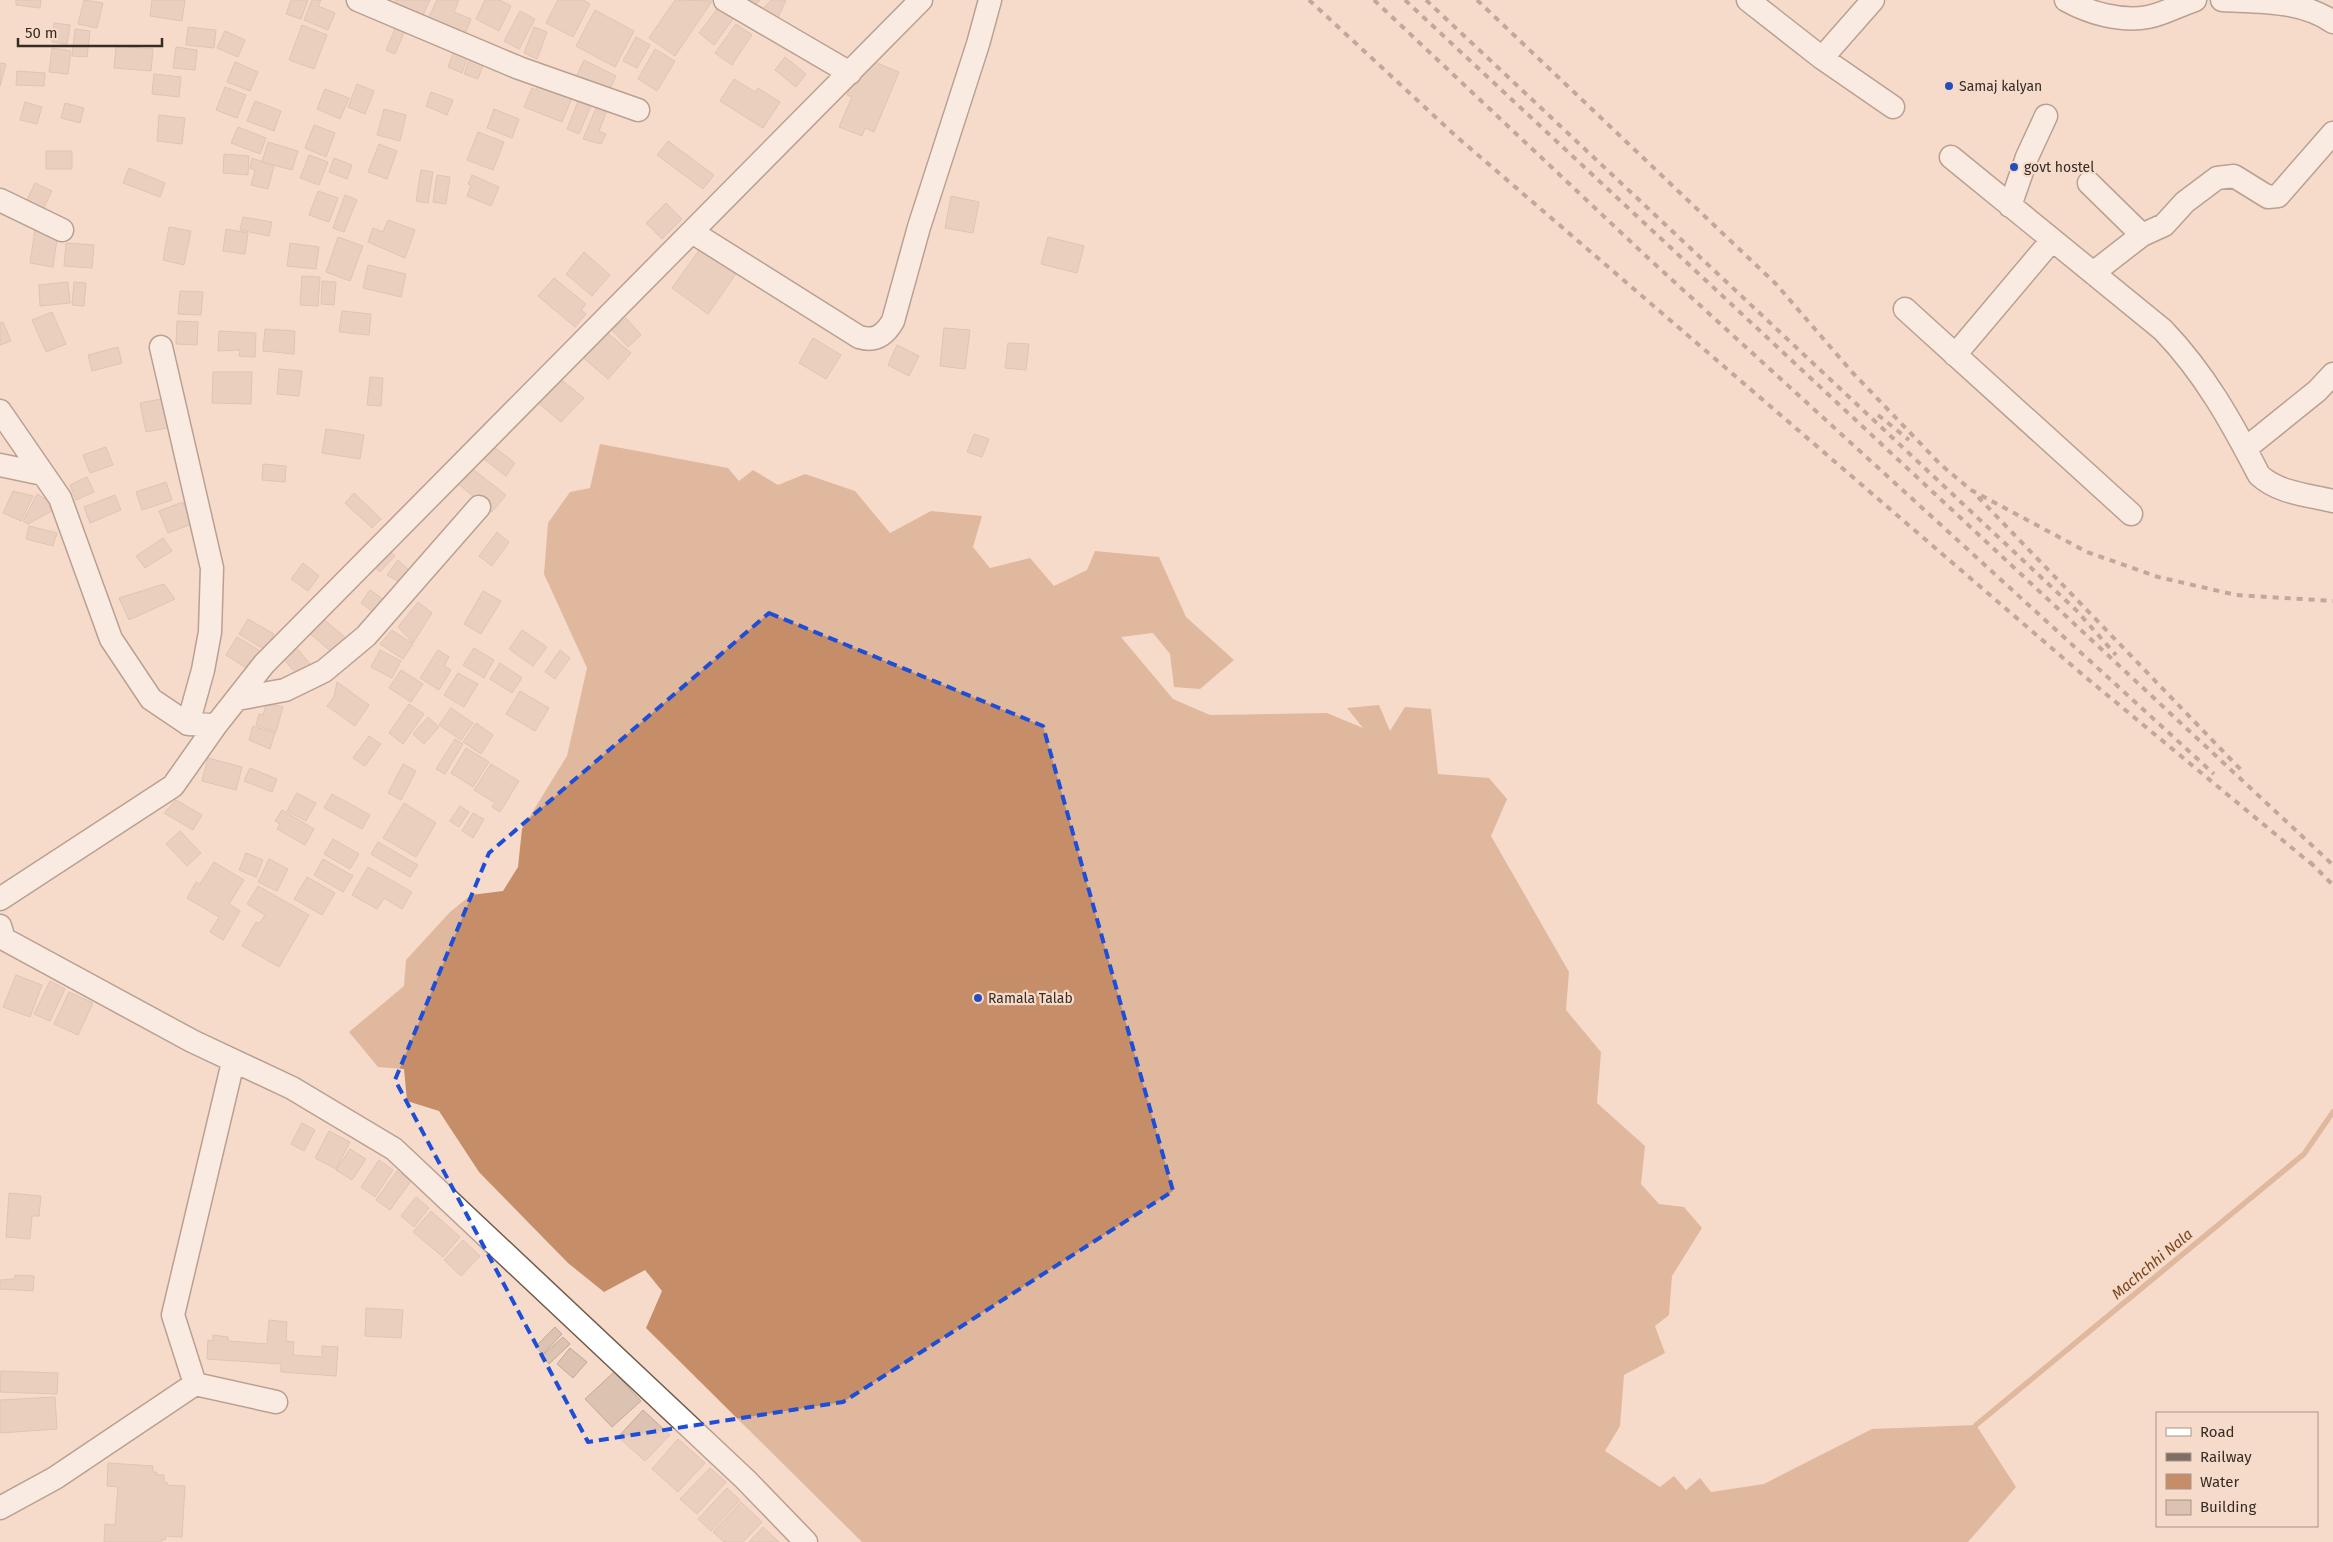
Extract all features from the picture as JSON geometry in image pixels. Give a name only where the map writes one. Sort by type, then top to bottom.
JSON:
[{"type":"street","points":[[358,0],[519,68],[638,110]]},
{"type":"street","points":[[725,0],[850,73]]},
{"type":"street","points":[[692,232],[859,337],[869,340],[879,338],[888,330],[893,321],[919,226],[978,44],[990,0]]},
{"type":"street","points":[[1748,0],[1822,58],[1893,107]]},
{"type":"street","points":[[1822,58],[1873,0]]},
{"type":"street","points":[[2066,0],[2100,13],[2132,18],[2161,14],[2195,0]]},
{"type":"street","points":[[2222,0],[2290,4],[2310,10],[2333,22]]},
{"type":"street","points":[[0,899],[173,786],[216,725],[264,664],[850,73],[916,2]]},
{"type":"street","points":[[2010,206],[2027,157],[2046,116]]},
{"type":"street","points":[[2093,272],[2142,235],[2164,225],[2185,202],[2212,181],[2223,176],[2240,178],[2268,197],[2278,196],[2333,133]]},
{"type":"street","points":[[1951,158],[2163,330],[2187,355],[2206,381],[2259,475],[2278,488],[2333,501]]},
{"type":"street","points":[[2089,183],[2142,235]]},
{"type":"street","points":[[0,200],[62,230]]},
{"type":"street","points":[[1955,355],[2052,240]]},
{"type":"street","points":[[1905,309],[2131,514]]},
{"type":"street","points":[[161,347],[212,568],[210,632],[203,670],[188,724]]},
{"type":"street","points":[[2245,449],[2317,391],[2333,374]]},
{"type":"street","points":[[0,411],[60,498],[111,639],[151,700],[188,724],[216,725]]},
{"type":"street","points":[[0,465],[44,474]]},
{"type":"street","points":[[236,699],[285,690],[324,671],[366,636],[479,507]]},
{"type":"street","points":[[1,941],[233,1062],[292,1088],[394,1149],[746,1480],[806,1542]]},
{"type":"street","points":[[195,1384],[173,1315],[233,1062]]},
{"type":"street","points":[[0,1508],[55,1478],[195,1384],[276,1402]]},
{"type":"highlighted area","points":[[769,613],[1043,726],[1173,1191],[843,1402],[588,1442],[395,1080],[489,853]]},
{"type":"water","name":"Ramala Talab","points":[[600,444],[728,468],[739,481],[753,470],[778,485],[805,474],[855,491],[890,533],[931,511],[982,516],[973,547],[990,568],[1030,558],[1054,586],[1087,570],[1095,551],[1159,557],[1186,617],[1234,660],[1200,689],[1174,687],[1170,654],[1153,633],[1121,637],[1173,699],[1210,715],[1327,713],[1363,728],[1347,708],[1379,705],[1390,731],[1405,707],[1431,709],[1438,774],[1489,778],[1507,799],[1491,836],[1569,972],[1566,1010],[1601,1052],[1597,1103],[1645,1146],[1641,1184],[1659,1204],[1684,1207],[1702,1228],[1672,1276],[1669,1315],[1655,1326],[1665,1353],[1624,1375],[1620,1426],[1605,1451],[1660,1487],[1674,1476],[1686,1490],[1700,1478],[1711,1492],[1764,1484],[1872,1429],[1976,1425],[2016,1487],[1968,1542],[862,1542],[646,1328],[662,1291],[645,1270],[604,1292],[568,1263],[479,1172],[439,1111],[407,1101],[404,1069],[378,1067],[349,1032],[404,986],[406,960],[450,912],[471,895],[503,891],[518,867],[522,829],[567,756],[587,668],[544,574],[548,523],[570,492],[590,488]]},
{"type":"building","points":[[16,0],[41,0],[40,8],[16,5]]},
{"type":"building","points":[[84,0],[103,3],[97,28],[78,24]]},
{"type":"building","points":[[152,0],[185,0],[182,21],[150,16]]},
{"type":"building","points":[[291,0],[308,0],[301,19],[286,14]]},
{"type":"building","points":[[312,0],[321,0],[318,6],[335,13],[328,30],[304,20]]},
{"type":"building","points":[[396,0],[430,0],[422,17],[394,5]]},
{"type":"building","points":[[437,0],[459,0],[454,12],[471,19],[465,34],[427,21]]},
{"type":"building","points":[[485,0],[500,0],[511,6],[499,31],[476,19]]},
{"type":"building","points":[[558,0],[583,0],[590,4],[573,37],[546,23]]},
{"type":"building","points":[[675,0],[712,1],[675,56],[649,38]]},
{"type":"building","points":[[740,0],[760,0],[751,10]]},
{"type":"building","points":[[771,0],[786,0],[775,24],[757,15]]},
{"type":"building","points":[[718,8],[733,19],[714,45],[699,33]]},
{"type":"building","points":[[595,10],[634,31],[615,67],[576,46]]},
{"type":"building","points":[[520,11],[535,19],[519,49],[504,41]]},
{"type":"building","points":[[54,23],[70,25],[67,44],[52,42]]},
{"type":"building","points":[[397,24],[406,28],[395,54],[386,50]]},
{"type":"building","points":[[736,24],[752,35],[732,65],[715,53]]},
{"type":"building","points":[[302,25],[327,35],[314,69],[289,60]]},
{"type":"building","points":[[188,27],[216,30],[214,48],[186,45]]},
{"type":"building","points":[[534,27],[547,32],[537,59],[524,53]]},
{"type":"building","points":[[75,29],[90,31],[87,57],[72,56]]},
{"type":"building","points":[[225,31],[245,40],[238,57],[217,48]]},
{"type":"building","points":[[636,37],[650,45],[637,68],[623,61]]},
{"type":"building","points":[[456,45],[470,50],[462,73],[448,67]]},
{"type":"building","points":[[116,46],[153,49],[151,71],[114,68]]},
{"type":"building","points":[[176,47],[197,50],[195,70],[173,68]]},
{"type":"building","points":[[52,48],[71,51],[68,74],[49,72]]},
{"type":"building","points":[[655,49],[675,61],[657,91],[638,79]]},
{"type":"building","points":[[472,52],[486,57],[478,79],[464,74]]},
{"type":"building","points":[[785,57],[806,74],[796,87],[775,70]]},
{"type":"building","points":[[867,59],[899,72],[874,132],[865,128],[862,136],[839,127],[852,97],[847,95],[852,83],[857,85]]},
{"type":"building","points":[[584,60],[616,76],[608,93],[576,77]]},
{"type":"building","points":[[235,62],[258,72],[250,91],[227,82]]},
{"type":"building","points":[[0,63],[6,64],[0,86]]},
{"type":"building","points":[[17,71],[45,73],[44,86],[16,85]]},
{"type":"building","points":[[154,74],[181,77],[179,97],[152,94]]},
{"type":"building","points":[[542,77],[575,91],[562,122],[524,107],[532,88],[536,90]]},
{"type":"building","points":[[734,79],[755,92],[758,88],[780,102],[763,128],[720,101]]},
{"type":"building","points":[[357,84],[374,91],[365,114],[348,107]]},
{"type":"building","points":[[225,87],[246,95],[237,118],[216,110]]},
{"type":"building","points":[[325,89],[349,98],[340,119],[317,109]]},
{"type":"building","points":[[431,92],[453,100],[447,115],[426,106]]},
{"type":"building","points":[[581,94],[594,99],[579,134],[567,129]]},
{"type":"building","points":[[255,101],[281,111],[274,131],[247,121]]},
{"type":"building","points":[[599,101],[609,105],[599,131],[606,134],[601,144],[583,139]]},
{"type":"building","points":[[25,102],[42,107],[37,124],[20,120]]},
{"type":"building","points":[[65,103],[84,108],[80,123],[61,118]]},
{"type":"building","points":[[384,109],[406,115],[400,141],[377,135]]},
{"type":"building","points":[[494,109],[519,119],[512,138],[487,128]]},
{"type":"building","points":[[159,115],[185,118],[182,144],[157,141]]},
{"type":"building","points":[[314,125],[335,133],[326,157],[305,148]]},
{"type":"building","points":[[238,127],[266,138],[260,154],[231,143]]},
{"type":"building","points":[[478,132],[504,142],[493,170],[467,160]]},
{"type":"building","points":[[668,141],[714,175],[703,189],[657,155]]},
{"type":"building","points":[[268,142],[298,151],[292,170],[262,162]]},
{"type":"building","points":[[379,144],[397,151],[387,179],[368,172]]},
{"type":"building","points":[[46,151],[72,151],[72,169],[46,169]]},
{"type":"building","points":[[224,154],[249,156],[248,175],[223,173]]},
{"type":"building","points":[[309,155],[328,162],[319,185],[300,178]]},
{"type":"building","points":[[252,158],[274,166],[268,189],[251,185],[255,170],[250,168]]},
{"type":"building","points":[[334,158],[352,165],[347,179],[329,172]]},
{"type":"building","points":[[129,168],[165,183],[160,197],[123,183]]},
{"type":"building","points":[[421,170],[433,172],[428,203],[416,201]]},
{"type":"building","points":[[437,175],[450,177],[446,204],[433,202]]},
{"type":"building","points":[[472,175],[499,187],[491,206],[467,196],[471,185],[468,184]]},
{"type":"building","points":[[35,183],[52,191],[40,216],[23,208]]},
{"type":"building","points":[[318,191],[338,198],[329,222],[309,215]]},
{"type":"building","points":[[345,195],[357,200],[344,232],[333,228]]},
{"type":"building","points":[[951,196],[979,202],[973,233],[945,228]]},
{"type":"building","points":[[666,203],[682,219],[662,239],[646,223]]},
{"type":"building","points":[[243,217],[272,222],[269,236],[240,230]]},
{"type":"building","points":[[388,220],[415,230],[405,258],[368,242],[373,228],[383,232]]},
{"type":"building","points":[[169,227],[191,231],[184,265],[163,260]]},
{"type":"building","points":[[35,229],[58,233],[53,267],[30,263]]},
{"type":"building","points":[[226,229],[248,233],[245,254],[223,251]]},
{"type":"building","points":[[338,237],[363,246],[350,281],[326,272]]},
{"type":"building","points":[[1048,237],[1084,246],[1077,273],[1041,264]]},
{"type":"building","points":[[66,243],[94,245],[92,268],[64,266]]},
{"type":"building","points":[[290,243],[319,247],[316,269],[287,266]]},
{"type":"building","points":[[700,249],[736,274],[708,314],[672,288]]},
{"type":"building","points":[[584,252],[610,275],[592,296],[566,274]]},
{"type":"building","points":[[368,265],[406,274],[401,297],[363,288]]},
{"type":"building","points":[[302,276],[320,277],[318,306],[300,305]]},
{"type":"building","points":[[554,278],[586,304],[581,310],[586,314],[575,327],[538,296]]},
{"type":"building","points":[[322,281],[336,282],[334,305],[321,304]]},
{"type":"building","points":[[68,282],[70,303],[40,306],[39,285]]},
{"type":"building","points":[[74,282],[86,283],[84,306],[72,305]]},
{"type":"building","points":[[180,291],[203,292],[201,315],[178,314]]},
{"type":"building","points":[[342,311],[371,314],[369,335],[339,332]]},
{"type":"building","points":[[52,312],[66,344],[46,352],[32,320]]},
{"type":"building","points":[[626,318],[641,335],[628,347],[612,330]]},
{"type":"building","points":[[177,321],[198,322],[197,345],[176,344]]},
{"type":"building","points":[[3,322],[11,341],[0,345],[0,323]]},
{"type":"building","points":[[944,328],[970,330],[965,369],[940,366]]},
{"type":"building","points":[[265,329],[295,331],[294,354],[263,351]]},
{"type":"building","points":[[604,330],[631,353],[608,379],[580,355]]},
{"type":"building","points":[[219,331],[256,333],[255,357],[239,356],[240,350],[218,351]]},
{"type":"building","points":[[813,338],[841,355],[826,379],[799,363]]},
{"type":"building","points":[[1008,343],[1029,344],[1026,370],[1005,368]]},
{"type":"building","points":[[897,345],[919,356],[909,376],[888,365]]},
{"type":"building","points":[[118,347],[122,363],[92,371],[88,355]]},
{"type":"building","points":[[279,369],[302,371],[299,396],[277,394]]},
{"type":"building","points":[[213,372],[252,372],[251,404],[212,403]]},
{"type":"building","points":[[370,377],[383,378],[381,406],[367,405]]},
{"type":"building","points":[[559,378],[584,398],[561,422],[536,401]]},
{"type":"building","points":[[166,398],[172,427],[146,432],[140,403]]},
{"type":"building","points":[[326,429],[364,435],[360,459],[322,453]]},
{"type":"building","points":[[974,434],[989,439],[982,457],[967,452]]},
{"type":"building","points":[[490,444],[515,463],[506,476],[481,457]]},
{"type":"building","points":[[106,447],[113,465],[90,473],[83,455]]},
{"type":"building","points":[[263,464],[286,466],[285,482],[262,480]]},
{"type":"building","points":[[470,467],[506,495],[492,512],[456,482]]},
{"type":"building","points":[[87,477],[94,492],[76,500],[70,485]]},
{"type":"building","points":[[166,482],[172,500],[142,510],[136,492]]},
{"type":"building","points":[[13,491],[33,496],[21,521],[3,513]]},
{"type":"building","points":[[354,493],[381,519],[372,528],[345,503]]},
{"type":"building","points":[[37,494],[59,507],[28,524],[23,521]]},
{"type":"building","points":[[115,495],[121,510],[90,523],[84,507]]},
{"type":"building","points":[[183,502],[192,524],[168,533],[159,511]]},
{"type":"building","points":[[29,526],[57,533],[53,546],[26,539]]},
{"type":"building","points":[[497,532],[509,542],[492,566],[479,556]]},
{"type":"building","points":[[163,538],[172,551],[145,568],[136,556]]},
{"type":"building","points":[[386,549],[395,556],[380,572],[371,564]]},
{"type":"building","points":[[398,560],[410,571],[401,583],[387,575]]},
{"type":"building","points":[[303,563],[319,576],[308,591],[291,579]]},
{"type":"building","points":[[164,584],[175,599],[129,620],[119,598]]},
{"type":"building","points":[[370,590],[387,602],[376,614],[361,603]]},
{"type":"building","points":[[483,591],[501,601],[481,634],[464,624]]},
{"type":"building","points":[[418,602],[432,613],[413,643],[398,627]]},
{"type":"building","points":[[321,617],[347,639],[334,654],[308,632]]},
{"type":"building","points":[[248,619],[274,634],[265,650],[239,634]]},
{"type":"building","points":[[392,630],[413,644],[403,659],[380,644]]},
{"type":"building","points":[[522,630],[547,647],[533,666],[509,649]]},
{"type":"building","points":[[237,637],[260,651],[248,669],[226,655]]},
{"type":"building","points":[[294,645],[311,665],[298,676],[281,656]]},
{"type":"building","points":[[474,648],[494,660],[484,678],[463,665]]},
{"type":"building","points":[[380,650],[401,661],[392,678],[371,667]]},
{"type":"building","points":[[438,650],[449,657],[444,666],[451,670],[439,690],[420,678]]},
{"type":"building","points":[[560,650],[570,658],[555,679],[545,672]]},
{"type":"building","points":[[500,663],[522,678],[512,693],[490,679]]},
{"type":"building","points":[[401,670],[423,684],[411,702],[389,688]]},
{"type":"building","points":[[458,673],[478,684],[464,707],[444,695]]},
{"type":"building","points":[[337,682],[369,705],[355,726],[327,706],[334,697]]},
{"type":"building","points":[[520,691],[549,708],[535,731],[506,714]]},
{"type":"building","points":[[409,704],[424,714],[403,744],[389,733]]},
{"type":"building","points":[[266,705],[283,707],[276,732],[256,725],[259,714],[263,715]]},
{"type":"building","points":[[451,708],[473,723],[461,740],[439,725]]},
{"type":"building","points":[[428,717],[439,727],[424,744],[413,734]]},
{"type":"building","points":[[476,723],[493,735],[481,754],[463,742]]},
{"type":"building","points":[[253,726],[275,733],[270,749],[249,740]]},
{"type":"building","points":[[369,736],[381,744],[365,766],[353,758]]},
{"type":"building","points":[[455,739],[463,744],[445,774],[436,769]]},
{"type":"building","points":[[466,748],[489,762],[473,787],[451,773]]},
{"type":"building","points":[[208,758],[242,767],[236,790],[202,781]]},
{"type":"building","points":[[403,764],[416,771],[401,800],[388,793]]},
{"type":"building","points":[[491,764],[519,781],[500,812],[492,807],[495,803],[474,790]]},
{"type":"building","points":[[250,768],[277,779],[272,792],[244,781]]},
{"type":"building","points":[[297,793],[316,803],[306,821],[287,811]]},
{"type":"building","points":[[332,794],[370,815],[362,829],[324,808]]},
{"type":"building","points":[[176,800],[202,815],[193,830],[164,813]]},
{"type":"building","points":[[404,803],[436,823],[416,857],[383,838]]},
{"type":"building","points":[[460,806],[469,812],[459,827],[450,821]]},
{"type":"building","points":[[282,810],[314,829],[305,845],[277,829],[280,824],[275,821]]},
{"type":"building","points":[[473,813],[484,819],[473,838],[462,831]]},
{"type":"building","points":[[180,831],[201,853],[187,866],[166,844]]},
{"type":"building","points":[[333,839],[359,854],[350,869],[324,854]]},
{"type":"building","points":[[378,842],[418,865],[410,877],[371,854]]},
{"type":"building","points":[[246,853],[263,860],[256,877],[239,870]]},
{"type":"building","points":[[269,859],[288,869],[277,891],[258,882]]},
{"type":"building","points":[[323,859],[353,876],[343,892],[314,875]]},
{"type":"building","points":[[214,862],[244,880],[229,904],[240,911],[223,940],[210,932],[219,917],[187,898],[196,882],[200,884]]},
{"type":"building","points":[[368,867],[412,892],[402,909],[384,898],[377,909],[352,895]]},
{"type":"building","points":[[307,877],[335,893],[322,915],[294,899]]},
{"type":"building","points":[[258,886],[309,915],[279,967],[242,946],[256,922],[260,923],[265,915],[247,904]]},
{"type":"building","points":[[16,975],[42,985],[30,1017],[3,1007]]},
{"type":"building","points":[[50,981],[65,989],[50,1021],[34,1014]]},
{"type":"building","points":[[69,992],[93,1003],[78,1035],[54,1024]]},
{"type":"building","points":[[302,1123],[315,1130],[304,1151],[291,1144]]},
{"type":"building","points":[[329,1131],[350,1142],[336,1169],[315,1158]]},
{"type":"building","points":[[350,1149],[366,1159],[352,1180],[336,1170]]},
{"type":"building","points":[[379,1160],[393,1170],[375,1197],[361,1187]]},
{"type":"building","points":[[397,1171],[411,1181],[390,1210],[376,1200]]},
{"type":"building","points":[[9,1193],[41,1196],[39,1216],[32,1216],[30,1239],[6,1237]]},
{"type":"building","points":[[416,1197],[429,1208],[414,1227],[401,1216]]},
{"type":"building","points":[[431,1211],[460,1237],[443,1257],[413,1232]]},
{"type":"building","points":[[463,1240],[480,1256],[461,1276],[444,1260]]},
{"type":"building","points":[[15,1275],[34,1276],[33,1291],[0,1289],[0,1280],[14,1279]]},
{"type":"building","points":[[366,1308],[403,1310],[401,1338],[365,1336]]},
{"type":"building","points":[[269,1320],[287,1322],[286,1341],[294,1342],[293,1355],[322,1357],[322,1346],[338,1347],[336,1376],[281,1372],[281,1364],[207,1359],[208,1340],[213,1341],[213,1335],[228,1337],[228,1341],[267,1344]]},
{"type":"building","points":[[555,1327],[562,1334],[543,1354],[535,1347]]},
{"type":"building","points":[[563,1337],[570,1344],[549,1364],[542,1356]]},
{"type":"building","points":[[570,1348],[587,1362],[573,1378],[557,1364]]},
{"type":"building","points":[[1,1371],[58,1373],[57,1394],[0,1392]]},
{"type":"building","points":[[614,1372],[641,1401],[612,1427],[585,1399]]},
{"type":"building","points":[[55,1397],[57,1429],[0,1433],[0,1400]]},
{"type":"building","points":[[643,1410],[670,1435],[645,1461],[618,1437]]},
{"type":"building","points":[[678,1439],[705,1463],[678,1492],[652,1469]]},
{"type":"building","points":[[108,1463],[153,1466],[153,1472],[157,1472],[156,1475],[164,1475],[164,1483],[167,1482],[167,1485],[185,1486],[182,1537],[166,1536],[165,1540],[162,1539],[162,1542],[104,1542],[105,1524],[115,1525],[118,1487],[107,1486]]},
{"type":"building","points":[[710,1468],[726,1482],[697,1514],[680,1499]]},
{"type":"building","points":[[727,1488],[740,1500],[711,1531],[698,1519]]},
{"type":"building","points":[[741,1502],[762,1522],[743,1542],[724,1542],[713,1532]]},
{"type":"building","points":[[763,1527],[779,1542],[749,1542]]},
{"type":"waterway","name":"Machchhi Nala","points":[[1976,1425],[2304,1154],[2333,1112]]},
{"type":"railway","points":[[1309,0],[1457,137],[2083,675],[2315,867]]},
{"type":"railway","points":[[1374,0],[1647,257],[2214,774]]},
{"type":"railway","points":[[1405,0],[2333,865]]},
{"type":"railway","points":[[1426,0],[2076,610],[2116,655]]},
{"type":"railway","points":[[1477,0],[1776,284],[1852,372],[1940,464],[1971,490],[2087,552],[2158,577],[2236,595],[2333,601]]},
{"type":"railway","points":[[1878,415],[1909,440]]},
{"type":"railway","points":[[1978,497],[2242,771]]},
{"type":"railway","points":[[2310,862],[2333,885]]},
{"type":"place","name":"Samaj kalyan","points":[[1949,86]]},
{"type":"place","name":"govt hostel","points":[[2014,167]]},
{"type":"place","name":"Ramala Talab","points":[[978,998]]}]
